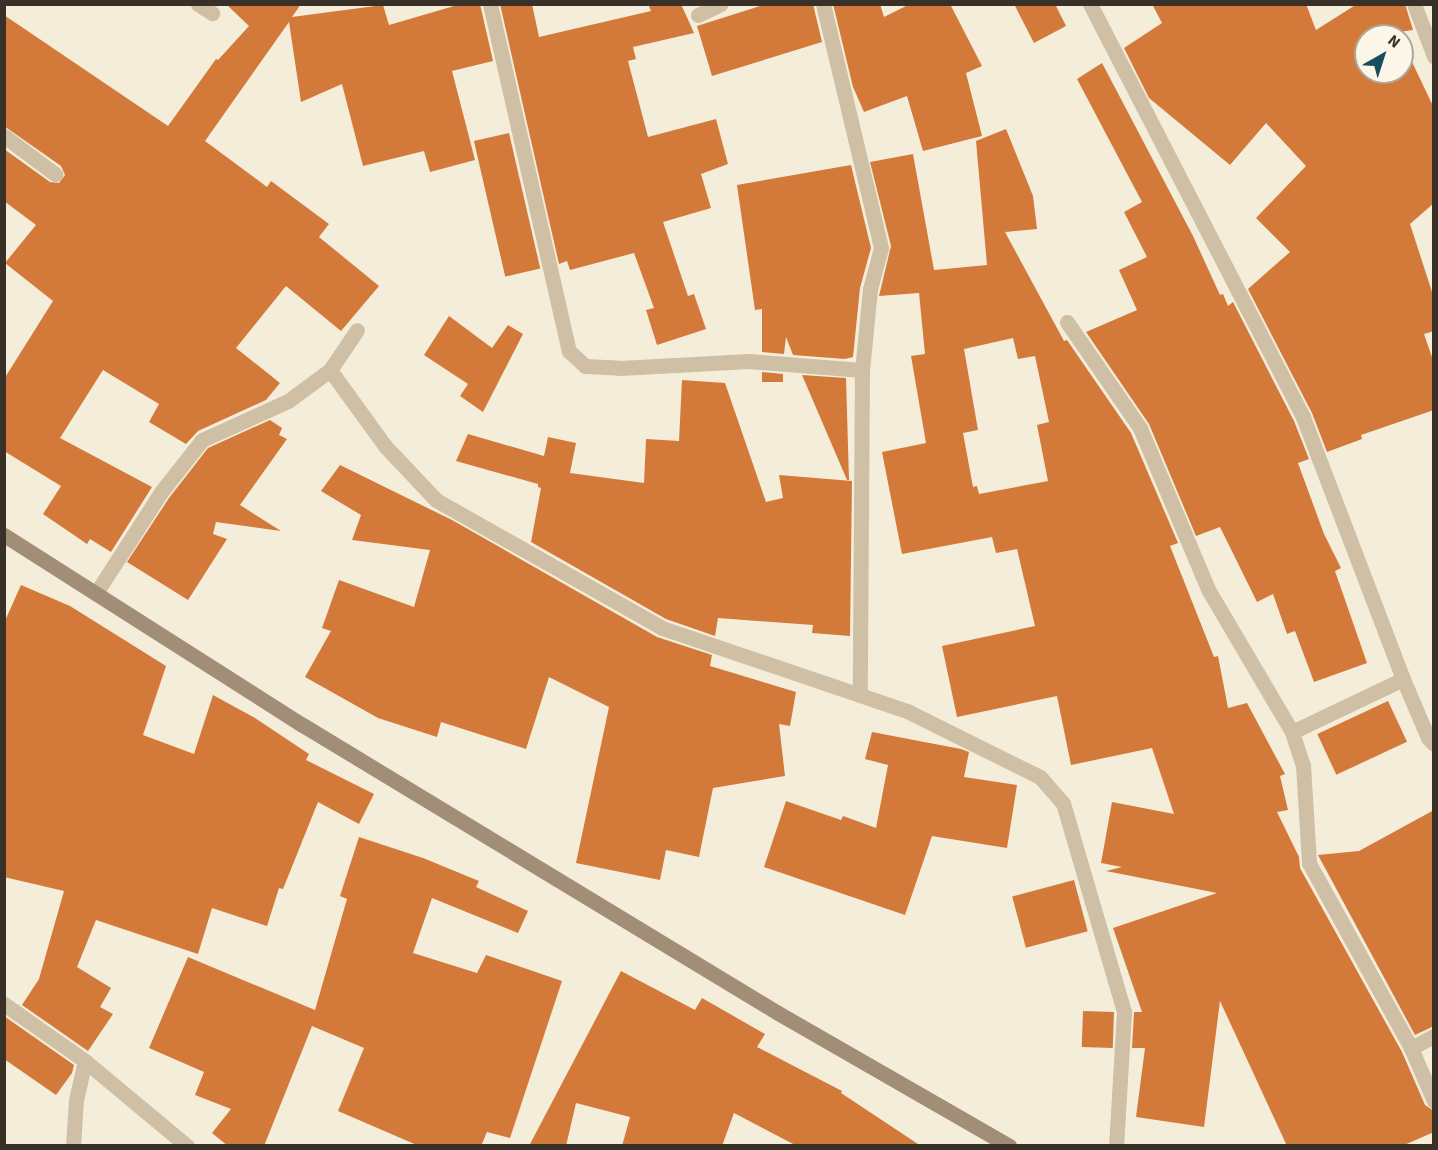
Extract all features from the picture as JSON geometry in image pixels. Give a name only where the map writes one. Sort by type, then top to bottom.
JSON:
[{"type":"street","points":[[198,4],[212,13]]},
{"type":"street","points":[[490,4],[569,351],[585,366],[620,368],[748,361],[862,370]]},
{"type":"street","points":[[698,15],[721,4]]},
{"type":"street","points":[[823,4],[881,248],[870,289],[862,370],[860,695]]},
{"type":"street","points":[[1090,4],[1303,417],[1403,679],[1428,738],[1434,744]]},
{"type":"street","points":[[1414,4],[1434,56]]},
{"type":"street","points":[[4,136],[55,174]]},
{"type":"street","points":[[1067,322],[1140,428],[1209,591],[1292,732],[1303,765],[1309,863],[1411,1048],[1434,1101]]},
{"type":"street","points":[[96,593],[161,492],[202,440],[288,401],[330,370],[357,330]]},
{"type":"street","points":[[330,370],[385,446],[436,500],[662,628],[907,711],[1040,777],[1063,803],[1124,1012],[1116,1146]]},
{"type":"street","points":[[4,535],[301,724],[707,970],[1009,1146]]},
{"type":"street","points":[[1292,732],[1403,679]]},
{"type":"street","points":[[4,1004],[85,1061],[187,1146]]},
{"type":"street","points":[[1411,1048],[1434,1035]]},
{"type":"street","points":[[73,1146],[76,1100],[85,1061]]},
{"type":"building","points":[[226,4],[301,4],[292,17],[383,5],[389,25],[461,4],[480,4],[493,61],[452,71],[475,160],[430,172],[424,151],[363,166],[342,84],[301,102],[289,22],[205,141],[267,187],[271,181],[329,224],[319,237],[379,286],[341,331],[286,286],[236,348],[280,383],[266,400],[198,431],[186,444],[149,422],[159,404],[103,370],[60,438],[152,487],[111,552],[90,539],[87,544],[43,514],[61,486],[4,451],[4,379],[53,301],[5,263],[36,225],[4,201],[4,149],[50,182],[59,183],[65,175],[61,166],[4,126],[4,15],[168,126],[216,59],[218,60],[249,26]]},
{"type":"building","points":[[500,4],[532,4],[539,37],[651,11],[648,4],[681,4],[694,33],[633,47],[636,59],[628,61],[648,137],[716,119],[728,164],[701,174],[711,208],[663,222],[688,296],[694,294],[706,329],[657,345],[646,310],[654,308],[634,253],[570,270],[567,261],[559,264]]},
{"type":"building","points":[[766,4],[813,4],[822,42],[712,76],[697,26]]},
{"type":"building","points":[[833,4],[880,4],[884,17],[910,4],[950,4],[982,66],[966,73],[982,136],[923,151],[907,96],[864,112],[853,87]]},
{"type":"building","points":[[1014,4],[1055,4],[1066,26],[1034,43]]},
{"type":"building","points":[[1152,4],[1306,4],[1316,30],[1357,4],[1405,4],[1411,24],[1354,24],[1354,84],[1414,84],[1414,66],[1434,108],[1434,203],[1410,224],[1434,298],[1434,331],[1424,334],[1434,363],[1434,410],[1361,435],[1362,439],[1327,452],[1312,413],[1248,289],[1290,252],[1256,218],[1306,166],[1266,123],[1230,165],[1149,98],[1124,48],[1162,23]]},
{"type":"building","points":[[1102,63],[1193,236],[1220,295],[1223,294],[1228,306],[1233,302],[1294,421],[1309,459],[1298,463],[1324,534],[1341,568],[1335,571],[1367,663],[1314,682],[1295,631],[1287,634],[1273,594],[1257,602],[1220,527],[1196,536],[1149,424],[1086,332],[1137,310],[1119,270],[1147,257],[1124,212],[1142,202],[1077,79]]},
{"type":"building","points":[[1006,129],[1033,196],[1037,229],[1005,232],[1064,341],[1067,340],[1131,433],[1178,543],[1170,546],[1214,657],[1218,656],[1228,708],[1247,703],[1285,774],[1280,776],[1288,810],[1277,812],[1299,857],[1300,868],[1402,1052],[1425,1105],[1434,1111],[1434,1132],[1402,1146],[1287,1146],[1220,1001],[1204,1127],[1136,1117],[1145,1048],[1132,1048],[1134,1012],[1142,1012],[1113,928],[1217,893],[1106,871],[1122,867],[1101,863],[1112,802],[1174,814],[1152,748],[1071,765],[1057,696],[957,717],[942,646],[1035,626],[1017,549],[996,553],[992,537],[902,554],[882,452],[926,443],[911,356],[925,354],[919,293],[879,296],[891,246],[870,162],[913,154],[934,270],[987,265],[976,141]],"holes":[[[1013,338],[1018,359],[1035,356],[1049,422],[1037,425],[1048,481],[979,494],[977,486],[973,487],[963,433],[978,430],[964,349]]]},
{"type":"building","points":[[509,133],[540,268],[505,277],[474,141]]},
{"type":"building","points":[[851,165],[871,248],[860,288],[853,357],[845,359],[793,355],[786,337],[784,354],[762,352],[762,309],[755,310],[737,185]]},
{"type":"building","points":[[449,316],[492,348],[508,325],[523,334],[483,412],[460,396],[468,384],[424,355]]},
{"type":"building","points":[[762,372],[783,374],[783,382],[762,382]]},
{"type":"building","points":[[802,375],[846,378],[849,480],[847,480]]},
{"type":"building","points":[[682,380],[725,383],[766,502],[783,498],[779,475],[852,481],[850,636],[812,633],[813,625],[718,618],[715,636],[666,619],[531,542],[541,488],[538,484],[456,461],[468,434],[544,456],[548,437],[576,443],[570,473],[644,483],[646,439],[679,441]]},
{"type":"building","points":[[270,420],[282,428],[279,435],[287,439],[240,505],[281,531],[216,522],[213,534],[227,539],[188,600],[127,562],[169,498],[208,448]]},
{"type":"building","points":[[340,465],[452,520],[657,637],[712,655],[710,666],[796,692],[790,726],[779,724],[785,776],[713,788],[699,857],[666,850],[660,880],[576,863],[609,707],[549,677],[526,749],[441,722],[437,737],[378,718],[305,677],[331,631],[322,628],[339,580],[414,607],[430,550],[352,540],[361,515],[321,491]]},
{"type":"building","points":[[21,585],[70,606],[166,666],[143,735],[194,754],[213,695],[255,718],[309,754],[306,760],[374,794],[359,824],[318,802],[283,889],[279,888],[267,926],[212,908],[198,954],[96,920],[77,967],[111,988],[100,1007],[113,1014],[88,1051],[22,1005],[39,979],[64,891],[4,877],[4,623]]},
{"type":"building","points":[[1388,701],[1407,742],[1336,775],[1317,734]]},
{"type":"building","points":[[872,732],[961,749],[969,752],[964,777],[1017,785],[1007,848],[932,836],[905,915],[764,867],[786,801],[841,820],[843,816],[876,828],[888,765],[865,759]]},
{"type":"building","points":[[1434,810],[1434,1026],[1415,1035],[1318,855],[1359,851]]},
{"type":"building","points":[[359,837],[423,858],[479,881],[476,887],[528,911],[518,933],[432,898],[413,953],[477,973],[486,955],[562,981],[510,1138],[487,1132],[481,1146],[419,1146],[338,1111],[364,1048],[312,1026],[264,1146],[228,1146],[212,1133],[231,1109],[195,1095],[204,1072],[149,1048],[188,957],[315,1010],[347,899],[340,896]]},
{"type":"building","points":[[1074,880],[1088,931],[1026,948],[1012,897]]},
{"type":"building","points":[[621,971],[695,1010],[702,998],[765,1034],[757,1047],[842,1091],[841,1093],[921,1146],[797,1146],[734,1113],[722,1146],[622,1146],[630,1117],[576,1103],[566,1146],[529,1146]]},
{"type":"building","points":[[1083,1011],[1114,1012],[1113,1048],[1082,1047]]},
{"type":"building","points":[[4,1016],[74,1065],[72,1073],[56,1095],[4,1059]]}]
